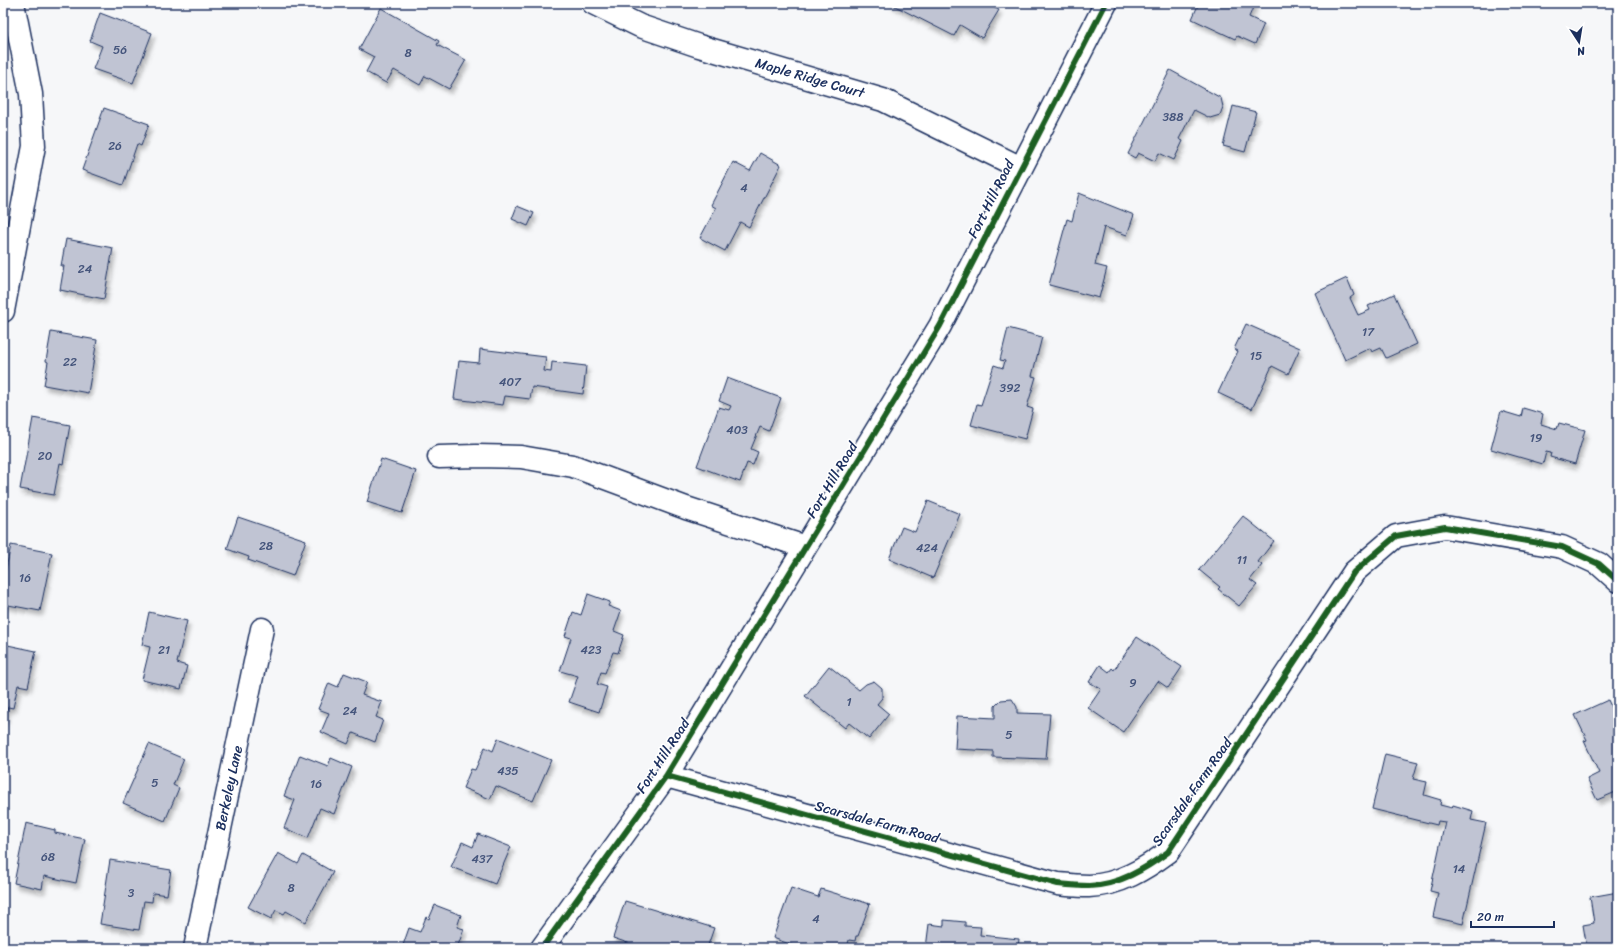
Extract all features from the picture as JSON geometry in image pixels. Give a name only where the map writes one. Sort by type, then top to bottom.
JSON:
[{"type":"street","points":[[3,311],[34,146],[31,94],[13,3]]},
{"type":"street","name":"Maple Ridge Court","points":[[593,3],[640,26],[698,46],[884,100],[1021,168]]},
{"type":"street","name":"Fort Hill Road","points":[[542,948],[666,776],[940,326],[1106,3]]},
{"type":"street","points":[[439,457],[521,457],[573,466],[686,508],[805,547]]},
{"type":"street","name":"Scarsdale Farm Road","points":[[666,776],[1058,884],[1090,886],[1118,880],[1143,870],[1168,852],[1354,572],[1396,536],[1445,527],[1562,546],[1599,564],[1618,581]]},
{"type":"street","name":"Berkeley Lane","points":[[195,948],[262,629]]},
{"type":"building","points":[[889,3],[985,3],[999,10],[982,38],[960,25],[954,36]]},
{"type":"building","points":[[1199,3],[1255,3],[1249,17],[1264,24],[1255,44],[1237,36],[1235,39],[1192,19]]},
{"type":"building","points":[[381,8],[439,41],[437,45],[466,60],[449,89],[425,76],[420,85],[394,70],[386,83],[366,72],[374,57],[359,49]]},
{"type":"building","points":[[100,13],[152,33],[133,83],[93,69],[102,46],[90,41]]},
{"type":"building","points":[[1170,70],[1221,98],[1223,107],[1220,115],[1210,118],[1194,110],[1179,139],[1183,141],[1174,160],[1159,153],[1155,161],[1138,153],[1135,158],[1128,154]]},
{"type":"building","points":[[1233,106],[1256,112],[1245,152],[1223,146]]},
{"type":"building","points":[[104,108],[149,124],[141,146],[137,144],[123,185],[82,170]]},
{"type":"building","points":[[760,153],[781,165],[749,227],[740,222],[725,251],[700,238],[716,208],[711,205],[733,162],[750,171]]},
{"type":"building","points":[[1079,193],[1134,215],[1127,235],[1104,227],[1095,265],[1107,268],[1099,298],[1049,285],[1067,219],[1072,221]]},
{"type":"building","points":[[517,206],[534,213],[528,226],[512,219]]},
{"type":"building","points":[[66,239],[113,248],[104,299],[60,290],[64,266],[61,266]]},
{"type":"building","points":[[1347,278],[1354,295],[1350,298],[1358,315],[1370,310],[1368,306],[1394,294],[1417,344],[1386,358],[1381,348],[1372,352],[1370,348],[1345,360],[1315,293]]},
{"type":"building","points":[[1246,324],[1300,348],[1288,374],[1272,366],[1252,409],[1218,393],[1238,351],[1234,349]]},
{"type":"building","points":[[1008,328],[1042,337],[1032,376],[1036,377],[1027,407],[1033,409],[1025,439],[971,425],[977,404],[981,405],[994,365],[1003,368],[1005,361],[1000,360]]},
{"type":"building","points":[[51,332],[97,340],[88,393],[44,385]]},
{"type":"building","points":[[480,349],[546,357],[544,371],[551,372],[552,362],[586,366],[583,394],[532,387],[530,399],[505,396],[503,405],[454,399],[459,361],[479,363]]},
{"type":"building","points":[[727,378],[781,398],[769,431],[760,427],[751,449],[758,452],[753,465],[747,463],[740,482],[697,466],[719,407],[729,410],[731,406],[719,401]]},
{"type":"building","points":[[1523,408],[1543,414],[1541,424],[1557,429],[1559,423],[1585,430],[1575,464],[1550,457],[1551,453],[1546,452],[1543,464],[1491,449],[1501,411],[1521,417]]},
{"type":"building","points":[[33,418],[70,425],[63,464],[60,463],[54,495],[20,489]]},
{"type":"building","points":[[381,459],[416,471],[402,513],[367,502]]},
{"type":"building","points":[[928,501],[960,514],[933,578],[889,559],[902,527],[915,532]]},
{"type":"building","points":[[1243,516],[1274,541],[1258,562],[1262,565],[1250,580],[1257,585],[1239,606],[1218,589],[1220,587],[1199,570]]},
{"type":"building","points":[[238,517],[306,540],[293,576],[248,560],[249,557],[227,549]]},
{"type":"building","points":[[11,545],[52,553],[40,611],[3,604],[3,583]]},
{"type":"building","points":[[588,594],[610,602],[608,606],[621,611],[614,631],[624,635],[618,653],[613,652],[605,673],[601,672],[597,684],[607,687],[599,712],[569,702],[578,676],[560,671],[571,638],[565,636],[573,612],[581,615]]},
{"type":"building","points":[[149,612],[187,621],[177,663],[187,666],[181,689],[142,680],[150,647],[142,645]]},
{"type":"building","points":[[1137,637],[1182,667],[1168,688],[1158,681],[1123,732],[1088,708],[1101,689],[1089,682],[1100,665],[1109,672],[1112,668],[1114,670]]},
{"type":"building","points":[[3,644],[36,651],[28,687],[18,685],[13,708],[8,707],[4,721],[3,721]]},
{"type":"building","points":[[829,666],[859,690],[866,684],[874,681],[882,688],[882,698],[877,704],[889,714],[869,739],[849,723],[845,728],[805,696]]},
{"type":"building","points":[[344,673],[367,682],[362,695],[382,702],[376,717],[383,720],[375,742],[353,733],[348,744],[321,732],[329,713],[318,709],[329,683],[338,687]]},
{"type":"building","points":[[1012,699],[1017,707],[1017,713],[1050,714],[1046,759],[993,757],[993,751],[955,749],[957,716],[995,718],[995,706],[1001,700]]},
{"type":"building","points":[[1608,700],[1618,722],[1618,791],[1597,800],[1587,779],[1599,773],[1584,741],[1587,740],[1575,715]]},
{"type":"building","points":[[498,738],[551,760],[533,801],[496,786],[490,799],[463,788],[471,769],[475,770],[485,747],[493,751]]},
{"type":"building","points":[[149,744],[184,759],[173,785],[179,788],[165,821],[123,803]]},
{"type":"building","points":[[1385,754],[1418,762],[1413,779],[1427,782],[1424,795],[1441,800],[1440,805],[1452,808],[1453,805],[1473,811],[1471,820],[1486,823],[1463,924],[1433,917],[1438,893],[1430,891],[1445,822],[1438,821],[1437,825],[1372,809]]},
{"type":"building","points":[[300,755],[328,766],[331,758],[352,767],[334,814],[320,808],[308,838],[284,828],[295,800],[284,796]]},
{"type":"building","points":[[26,823],[55,830],[55,833],[85,839],[76,883],[44,876],[42,889],[14,883]]},
{"type":"building","points":[[478,834],[511,847],[495,884],[451,867],[462,842],[473,847]]},
{"type":"building","points":[[278,853],[298,864],[303,855],[333,872],[306,922],[286,911],[284,914],[276,910],[271,919],[248,907]]},
{"type":"building","points":[[110,860],[171,870],[167,895],[153,893],[152,902],[144,901],[139,930],[100,924]]},
{"type":"building","points":[[791,888],[818,897],[821,889],[870,904],[855,941],[849,940],[847,948],[800,948],[773,938]]},
{"type":"building","points":[[1618,892],[1618,948],[1587,948],[1583,925],[1594,923],[1590,897]]},
{"type":"building","points":[[625,901],[714,928],[707,948],[643,948],[613,938]]},
{"type":"building","points":[[435,905],[461,915],[457,927],[464,929],[457,948],[402,948],[409,928],[420,932],[426,917],[429,919]]},
{"type":"building","points":[[944,920],[965,922],[965,926],[981,927],[980,935],[1019,939],[1018,948],[926,948],[929,924],[944,926]]},
{"type":"cycle path","points":[[542,948],[666,776],[940,326],[1106,3]]},
{"type":"cycle path","points":[[666,776],[1058,884],[1089,886],[1111,883],[1141,870],[1168,852],[1354,572],[1396,536],[1445,527],[1562,547],[1599,564],[1618,581]]}]
